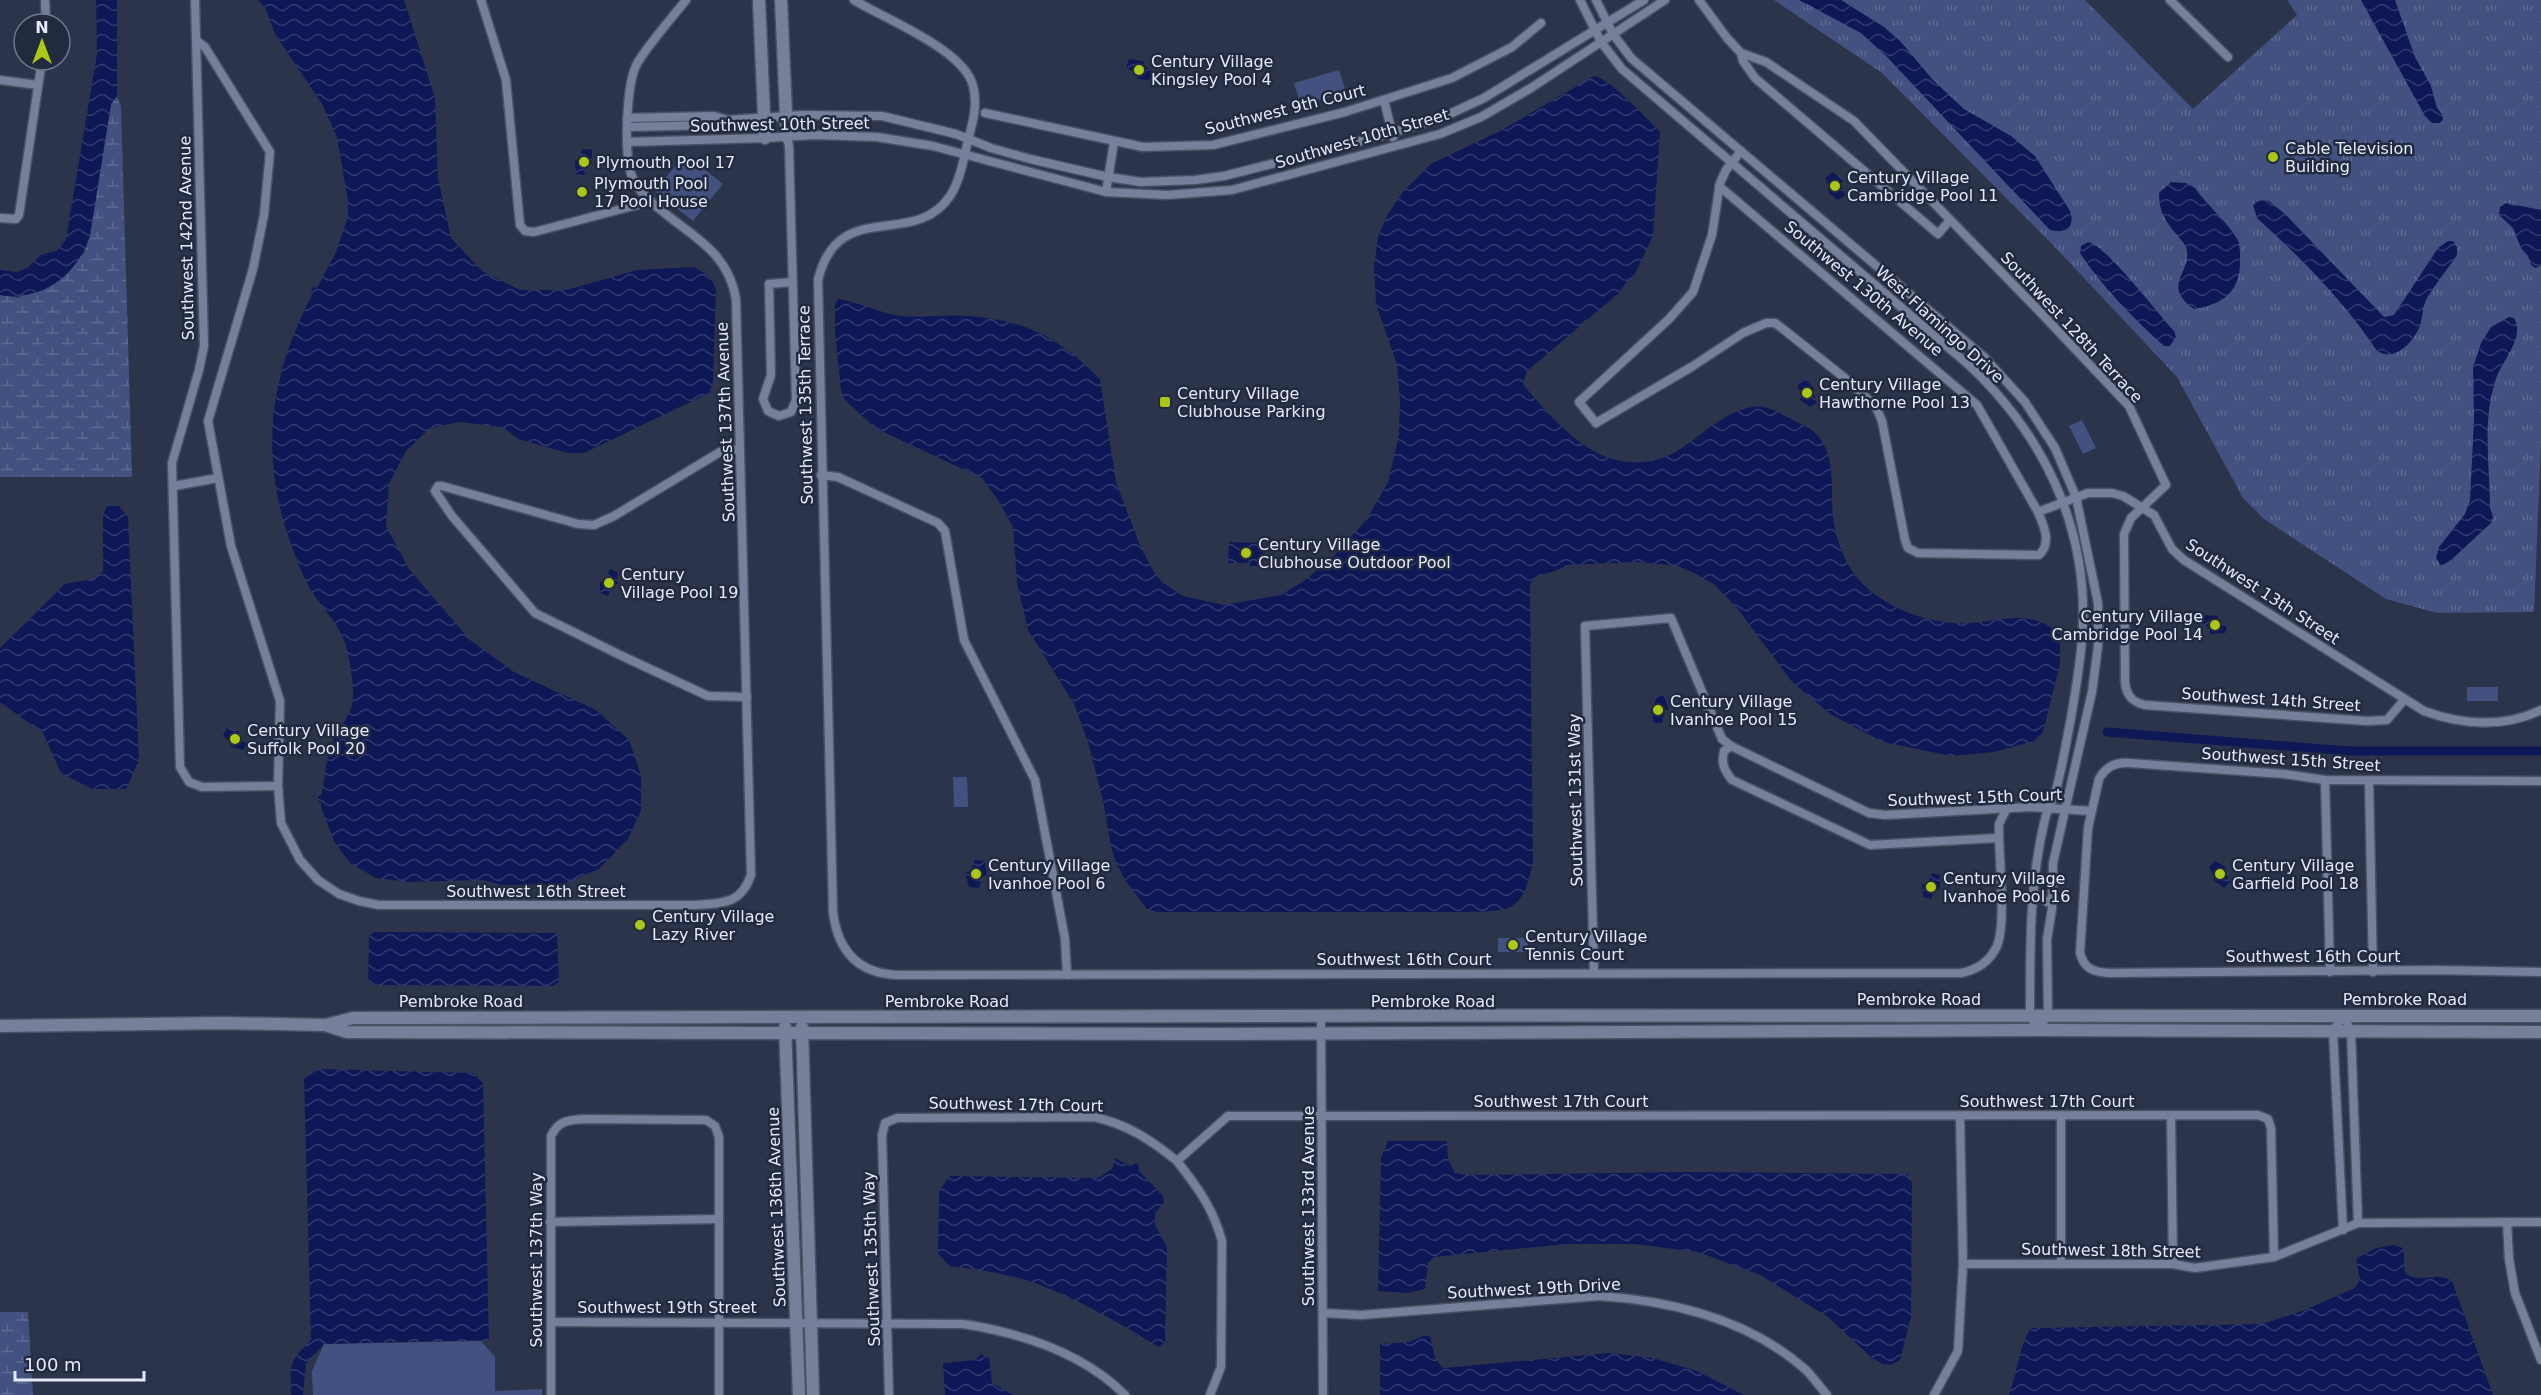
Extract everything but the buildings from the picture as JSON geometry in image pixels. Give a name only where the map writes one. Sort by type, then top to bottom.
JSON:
[{"type":"main road","points":[[759,0],[765,138]]},
{"type":"main road","points":[[781,0],[787,137]]},
{"type":"main road","name":"Pembroke Road","points":[[0,1026],[224,1023],[325,1025],[353,1018],[2541,1016]]},
{"type":"main road","name":"Southwest 136th Avenue","points":[[785,1017],[799,1395]]},
{"type":"main road","name":"Southwest 136th Avenue","points":[[802,1017],[813,1395]]},
{"type":"main road","name":"Pembroke Road","points":[[325,1025],[347,1032],[1321,1033],[2038,1030],[2541,1032]]},
{"type":"street","name":"Southwest 142nd Avenue","points":[[195,0],[204,346],[199,370],[173,453],[180,760],[184,777],[196,786],[278,786]]},
{"type":"street","points":[[481,0],[506,80],[520,225],[525,231],[534,232],[616,211],[637,205],[646,197]]},
{"type":"street","name":"Southwest 137th Avenue","points":[[686,0],[638,62],[632,76],[627,122],[628,142],[631,175],[646,197],[703,242],[728,270],[734,286],[751,875],[746,888],[735,899]]},
{"type":"street","name":"Southwest 135th Terrace","points":[[852,958],[840,942],[833,912],[818,286],[825,260],[841,240],[856,231],[904,224],[926,218],[951,195],[969,140],[975,98],[973,84],[965,68],[943,50],[854,0]]},
{"type":"street","name":"West Flamingo Drive","points":[[1580,0],[1594,31],[1610,56],[1622,69],[1983,379],[2012,412],[2039,450],[2064,502],[2081,584],[2083,624],[2079,675],[2066,744],[2039,851],[2032,902],[2030,1015],[2038,1030]]},
{"type":"street","name":"West Flamingo Drive","points":[[1596,0],[1613,34],[1631,58],[1984,357],[2031,411],[2055,448],[2076,497],[2098,603],[2098,646],[2092,692],[2051,872],[2047,902],[2048,1015]]},
{"type":"street","name":"Southwest 10th Street","points":[[627,122],[714,116],[727,120],[785,116],[882,116],[956,134],[1010,154],[1108,177],[1167,182],[1224,176],[1392,133],[1441,118],[1484,98],[1644,0]]},
{"type":"street","name":"Southwest 10th Street","points":[[628,142],[835,135],[877,137],[904,140],[1106,192],[1167,195],[1232,190],[1440,134],[1481,117],[1531,88],[1665,0]]},
{"type":"street","name":"Southwest 128th Terrace","points":[[1699,0],[1727,38],[1741,52],[1766,62],[1844,113],[2128,405],[2166,485],[2128,522],[2124,534],[2124,682],[2129,697]]},
{"type":"street","points":[[2170,0],[2228,57]]},
{"type":"street","name":"Southwest 9th Court","points":[[985,113],[1143,147],[1212,145],[1269,132],[1384,100],[1473,69],[1512,47],[1541,23]]},
{"type":"street","name":"Southwest 16th Street","points":[[197,41],[205,47],[270,152],[264,215],[253,269],[208,421],[231,546],[280,701],[278,786],[281,823],[287,839],[310,872],[339,894],[359,902],[397,906],[688,906],[735,899]]},
{"type":"street","name":"Southwest 128th Terrace","points":[[1741,52],[1743,61],[1755,78],[1938,234],[1950,220]]},
{"type":"street","points":[[0,218],[15,219],[19,215],[40,72]]},
{"type":"street","points":[[0,80],[38,86]]},
{"type":"street","points":[[1384,100],[1395,146]]},
{"type":"street","points":[[787,137],[791,222],[793,282],[796,400],[791,412],[779,416],[768,411],[763,399],[771,375],[769,284],[793,282]]},
{"type":"street","points":[[1106,192],[1114,142]]},
{"type":"street","points":[[1741,151],[1731,163],[1719,186],[1712,235],[1693,292],[1670,319],[1579,402],[1596,423],[1693,366],[1743,333],[1766,323],[1774,323],[1821,358],[1876,406],[1882,421],[1905,540],[1912,551],[1918,553],[2039,555],[2045,549],[2046,541],[2038,512]]},
{"type":"street","name":"Southwest 130th Avenue","points":[[1719,186],[1977,405],[2038,512]]},
{"type":"street","points":[[740,450],[724,450],[614,516],[594,525],[578,524],[442,486],[438,486],[435,491],[452,516],[535,613],[708,696],[747,697]]},
{"type":"street","points":[[821,475],[838,477],[938,523],[945,531],[964,640],[1035,780],[1065,939],[1067,975]]},
{"type":"street","points":[[174,486],[218,478]]},
{"type":"street","name":"Southwest 13th Street","points":[[2038,512],[2088,493],[2112,493],[2123,496],[2143,506],[2154,515],[2172,549],[2184,560],[2404,700],[2444,718],[2469,722],[2506,722],[2541,710]]},
{"type":"street","name":"Southwest 131st Way","points":[[1594,974],[1585,626],[1671,618],[1722,739],[1731,746]]},
{"type":"street","name":"Southwest 14th Street","points":[[2129,697],[2145,705],[2367,722],[2387,720],[2404,700]]},
{"type":"street","points":[[1731,746],[1724,751],[1722,759],[1725,771],[1732,780],[1870,845],[1998,838],[1999,824],[2006,810]]},
{"type":"street","name":"Southwest 15th Court","points":[[1731,746],[1875,815],[2049,808],[2091,811]]},
{"type":"street","name":"Southwest 15th Street","points":[[2091,811],[2099,778],[2103,771],[2120,763],[2284,774],[2325,780],[2541,781]]},
{"type":"street","points":[[2325,780],[2330,972]]},
{"type":"street","points":[[2369,781],[2373,972]]},
{"type":"street","name":"Southwest 16th Court","points":[[2091,811],[2080,953],[2088,967],[2094,972],[2541,972]]},
{"type":"street","name":"Southwest 16th Court","points":[[852,958],[872,971],[890,975],[1961,973],[1981,964],[1990,956],[1998,943],[2001,926],[1998,838]]},
{"type":"street","name":"West Flamingo Drive","points":[[2048,939],[2052,909],[2051,872]]},
{"type":"street","points":[[2032,902],[2040,896],[2047,902]]},
{"type":"street","points":[[2031,938],[2048,939]]},
{"type":"street","points":[[2038,1030],[2048,1015]]},
{"type":"street","points":[[2343,1015],[2333,1031],[2343,1230]]},
{"type":"street","points":[[2343,1015],[2351,1031],[2358,1223]]},
{"type":"street","name":"Southwest 133rd Avenue","points":[[1321,1017],[1323,1395]]},
{"type":"street","name":"Southwest 17th Court","points":[[885,1123],[897,1118],[1094,1117],[1115,1121],[1150,1139],[1177,1161],[1228,1116],[2258,1115],[2268,1119],[2271,1128],[2274,1257]]},
{"type":"street","points":[[1934,1395],[1958,1352],[1963,1264],[1960,1116]]},
{"type":"street","points":[[2061,1116],[2061,1264]]},
{"type":"street","points":[[2171,1116],[2173,1264]]},
{"type":"street","name":"Southwest 137th Way","points":[[551,1395],[551,1136],[555,1126],[568,1120],[584,1119],[706,1120],[714,1126],[719,1137],[719,1219]]},
{"type":"street","name":"Southwest 135th Way","points":[[885,1123],[882,1135],[889,1395]]},
{"type":"street","points":[[1177,1161],[1203,1193],[1222,1241],[1221,1367],[1210,1395]]},
{"type":"street","points":[[550,1222],[719,1219],[719,1395]]},
{"type":"street","name":"Southwest 18th Street","points":[[1963,1264],[2173,1264],[2195,1268],[2274,1257],[2358,1223],[2541,1221]]},
{"type":"street","points":[[2507,1222],[2509,1259],[2515,1293],[2541,1360]]},
{"type":"street","name":"Southwest 19th Drive","points":[[1323,1313],[1361,1315],[1600,1296],[1634,1298],[1670,1304],[1724,1321],[1765,1341],[1806,1371],[1827,1395]]},
{"type":"street","name":"Southwest 19th Street","points":[[550,1322],[963,1324],[1006,1331],[1041,1343],[1088,1367],[1115,1385],[1125,1395]]},
{"type":"green space","points":[[1774,0],[2085,0],[2193,109],[2297,15],[2287,0],[2541,0],[2541,444],[2534,612],[2437,613],[2386,599],[2264,519],[2243,498],[2177,377],[2052,244],[1882,73]]},
{"type":"green space","points":[[1339,70],[1346,92],[1301,105],[1294,83]]},
{"type":"green space","points":[[117,96],[121,106],[132,477],[0,477],[0,295],[18,298],[84,254],[90,235],[111,104]]},
{"type":"green space","points":[[685,154],[723,184],[693,221],[655,191]]},
{"type":"green space","points":[[2082,420],[2096,448],[2083,454],[2069,426]]},
{"type":"green space","points":[[2467,687],[2498,687],[2498,701],[2467,701]]},
{"type":"green space","points":[[953,777],[967,777],[968,807],[954,807]]},
{"type":"green space","name":"Century Village Tennis Court","points":[[1498,938],[1528,938],[1528,952],[1498,952]]},
{"type":"green space","points":[[0,1312],[28,1312],[33,1395],[0,1395]]},
{"type":"green space","points":[[481,1341],[495,1357],[495,1391],[542,1389],[542,1395],[313,1395],[312,1371],[324,1344]]},
{"type":"water","points":[[96,0],[117,0],[117,96],[111,104],[90,235],[76,263],[56,283],[30,294],[0,295],[0,270],[17,272],[27,268],[41,255],[58,250],[66,239],[97,54]]},
{"type":"water","points":[[258,0],[404,0],[435,98],[438,178],[451,238],[482,271],[520,290],[566,290],[637,270],[694,267],[710,277],[716,289],[713,382],[709,393],[584,453],[568,453],[518,439],[503,427],[459,422],[430,428],[406,451],[389,484],[386,526],[409,569],[470,640],[514,672],[596,710],[629,740],[641,775],[641,811],[628,839],[599,869],[563,884],[502,885],[483,880],[409,882],[376,878],[350,863],[334,841],[321,802],[318,802],[318,797],[322,794],[331,747],[352,705],[352,680],[342,635],[308,585],[292,547],[281,510],[274,474],[272,438],[275,403],[283,367],[296,330],[313,293],[311,291],[313,287],[317,288],[336,252],[348,217],[348,201],[337,137],[322,104],[275,34],[265,7]]},
{"type":"water","points":[[1799,0],[1841,0],[1884,27],[1901,42],[1933,80],[1964,109],[2011,136],[2035,156],[2070,211],[2072,221],[2068,228],[2060,231],[2050,230],[1887,57],[1861,33]]},
{"type":"water","points":[[2361,0],[2395,0],[2415,57],[2431,86],[2437,108],[2442,114],[2443,120],[2439,123],[2432,123],[2425,116]]},
{"type":"water","name":"Century Village Kingsley Pool 4","points":[[1129,59],[1143,61],[1152,72],[1149,80],[1137,79],[1136,75],[1126,67]]},
{"type":"water","points":[[1594,76],[1618,91],[1660,131],[1653,236],[1633,278],[1627,281],[1619,293],[1527,371],[1523,384],[1551,416],[1583,444],[1602,455],[1621,461],[1642,462],[1665,457],[1722,419],[1750,407],[1771,409],[1811,430],[1821,440],[1830,460],[1833,517],[1839,544],[1851,569],[1871,591],[1903,611],[1928,619],[1966,623],[2022,618],[2048,625],[2060,635],[2060,664],[2043,732],[2034,741],[1994,752],[1951,756],[1883,742],[1830,714],[1792,682],[1737,608],[1715,585],[1696,574],[1678,566],[1639,562],[1566,565],[1543,574],[1530,584],[1533,863],[1525,891],[1514,905],[1496,911],[1467,912],[1157,912],[1147,909],[1125,880],[1116,862],[1088,742],[1074,704],[1028,630],[1017,583],[1013,527],[982,478],[875,428],[845,400],[841,390],[835,333],[835,304],[838,299],[901,316],[991,318],[1026,327],[1056,342],[1100,379],[1116,482],[1139,543],[1152,569],[1162,582],[1183,596],[1224,605],[1281,595],[1304,581],[1333,557],[1367,519],[1388,482],[1399,435],[1400,401],[1397,365],[1376,304],[1374,266],[1378,237],[1388,214],[1403,192],[1431,164],[1502,130]]},
{"type":"water","name":"Plymouth Pool 17","points":[[583,149],[592,150],[592,163],[588,165],[584,175],[576,174],[575,161]]},
{"type":"water","name":"Century Village Cambridge Pool 11","points":[[1833,172],[1843,181],[1841,185],[1845,196],[1838,200],[1828,193],[1829,188],[1825,178]]},
{"type":"water","points":[[2171,182],[2186,183],[2195,188],[2232,231],[2239,243],[2240,269],[2234,287],[2222,299],[2205,307],[2194,309],[2184,301],[2178,286],[2187,259],[2186,246],[2166,221],[2159,200],[2159,193]]},
{"type":"water","points":[[2256,201],[2269,201],[2285,214],[2384,317],[2394,315],[2438,248],[2448,241],[2453,241],[2457,247],[2457,255],[2427,298],[2420,326],[2403,349],[2391,354],[2377,351],[2322,281],[2257,218],[2253,205]]},
{"type":"water","points":[[2506,203],[2541,210],[2541,266],[2535,268],[2531,265],[2513,228],[2499,215],[2500,207]]},
{"type":"water","points":[[2088,242],[2096,246],[2119,267],[2174,331],[2176,337],[2170,346],[2164,346],[2152,335],[2098,278],[2080,253],[2081,246]]},
{"type":"water","points":[[2509,317],[2514,318],[2517,334],[2495,382],[2489,413],[2490,508],[2493,517],[2491,523],[2449,562],[2441,566],[2436,558],[2439,547],[2465,514],[2470,500],[2474,420],[2473,367],[2481,343],[2491,327]]},
{"type":"water","name":"Century Village Hawthorne Pool 13","points":[[1805,379],[1814,388],[1817,403],[1810,407],[1799,399],[1801,395],[1797,384]]},
{"type":"water","points":[[107,506],[119,506],[128,517],[139,760],[126,789],[92,789],[61,773],[43,733],[0,702],[0,648],[65,584],[93,579],[103,572],[103,515]]},
{"type":"water","name":"Century Village Clubhouse Outdoor Pool","points":[[1229,542],[1263,543],[1263,566],[1250,566],[1250,563],[1228,563]]},
{"type":"water","name":"Century Village Pool 19","points":[[610,569],[617,572],[618,584],[613,585],[608,596],[600,593],[600,582],[605,581]]},
{"type":"water","name":"Century Village Cambridge Pool 14","points":[[2204,615],[2218,616],[2218,620],[2227,626],[2225,633],[2210,634],[2210,629],[2202,623]]},
{"type":"water","name":"Century Village Ivanhoe Pool 15","points":[[1656,696],[1664,696],[1669,709],[1665,711],[1662,723],[1654,723],[1650,709],[1654,708]]},
{"type":"water","name":"Century Village Suffolk Pool 20","points":[[227,728],[239,731],[239,736],[247,745],[243,750],[231,747],[223,735]]},
{"type":"water","name":"Century Village Ivanhoe Pool 6","points":[[974,860],[985,861],[987,875],[982,877],[979,888],[969,887],[965,873],[971,871]]},
{"type":"water","name":"Century Village Garfield Pool 18","points":[[2215,861],[2226,867],[2225,871],[2230,882],[2224,888],[2213,880],[2214,877],[2209,867]]},
{"type":"water","name":"Century Village Ivanhoe Pool 16","points":[[1932,873],[1940,875],[1940,889],[1935,890],[1931,899],[1923,897],[1922,884],[1927,884]]},
{"type":"water","points":[[374,932],[557,933],[559,982],[553,986],[375,985],[368,979],[369,937]]},
{"type":"water","points":[[318,1069],[473,1073],[483,1083],[489,1340],[324,1344],[306,1364],[303,1395],[291,1395],[292,1364],[311,1340],[304,1079]]},
{"type":"water","points":[[1388,1141],[1447,1141],[1448,1159],[1455,1173],[1468,1175],[1684,1172],[1907,1174],[1912,1183],[1911,1317],[1900,1360],[1891,1365],[1883,1364],[1872,1358],[1828,1317],[1760,1275],[1698,1252],[1634,1244],[1566,1244],[1434,1257],[1428,1263],[1425,1289],[1407,1293],[1378,1291],[1381,1158]]},
{"type":"water","points":[[1115,1158],[1130,1166],[1136,1163],[1139,1171],[1163,1196],[1164,1202],[1155,1213],[1155,1225],[1167,1247],[1165,1342],[1159,1347],[1101,1313],[1056,1291],[1007,1275],[950,1266],[938,1254],[939,1191],[950,1176],[1098,1178],[1112,1169]]},
{"type":"water","points":[[2394,1245],[2403,1248],[2405,1273],[2416,1277],[2447,1278],[2452,1281],[2493,1395],[2009,1395],[2021,1351],[2031,1328],[2262,1324],[2302,1311],[2355,1288],[2360,1279],[2356,1259],[2376,1248]]},
{"type":"water","points":[[1423,1336],[1430,1336],[1435,1358],[1443,1368],[1610,1353],[1653,1358],[1697,1371],[1744,1395],[1380,1395],[1380,1344],[1409,1342]]},
{"type":"water","points":[[981,1354],[989,1358],[992,1383],[1013,1395],[945,1395],[943,1363],[975,1360]]},
{"type":"waterway","points":[[2107,732],[2350,751],[2541,751]]},
{"type":"place","name":"Century Village Kingsley Pool 4","points":[[1139,70]]},
{"type":"place","name":"Cable Television Building","points":[[2273,157]]},
{"type":"place","name":"Plymouth Pool 17","points":[[584,162]]},
{"type":"place","name":"Century Village Cambridge Pool 11","points":[[1835,186]]},
{"type":"place","name":"Plymouth Pool 17 Pool House","points":[[582,192]]},
{"type":"place","name":"Century Village Hawthorne Pool 13","points":[[1807,393]]},
{"type":"place","name":"Century Village Clubhouse Parking","points":[[1165,402]]},
{"type":"place","name":"Century Village Clubhouse Outdoor Pool","points":[[1246,553]]},
{"type":"place","name":"Century Village Pool 19","points":[[609,583]]},
{"type":"place","name":"Century Village Cambridge Pool 14","points":[[2215,625]]},
{"type":"place","name":"Century Village Ivanhoe Pool 15","points":[[1658,710]]},
{"type":"place","name":"Century Village Suffolk Pool 20","points":[[235,739]]},
{"type":"place","name":"Century Village Ivanhoe Pool 6","points":[[976,874]]},
{"type":"place","name":"Century Village Garfield Pool 18","points":[[2220,874]]},
{"type":"place","name":"Century Village Ivanhoe Pool 16","points":[[1931,887]]},
{"type":"place","name":"Century Village Lazy River","points":[[640,925]]},
{"type":"place","name":"Century Village Tennis Court","points":[[1513,945]]}]
